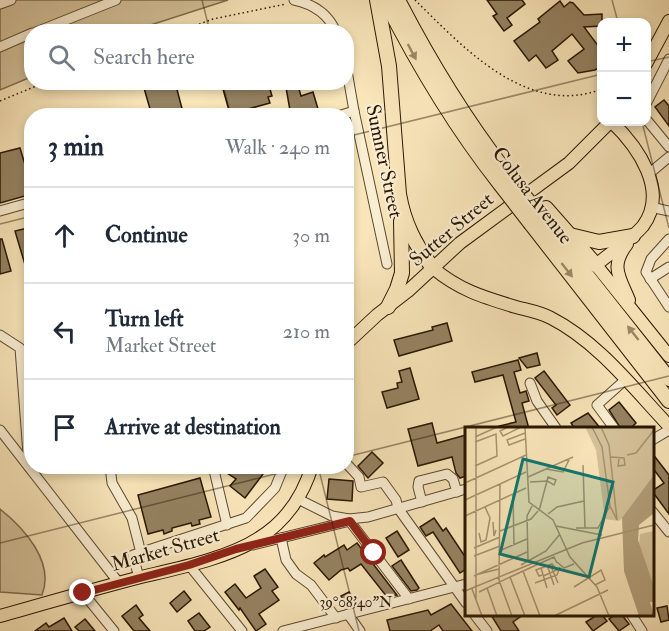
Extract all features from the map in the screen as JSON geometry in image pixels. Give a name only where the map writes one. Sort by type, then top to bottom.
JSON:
[{"type":"highway","points":[[377,0],[388,56],[402,210],[402,273],[388,307]]},
{"type":"highway","name":"Colusa Avenue","points":[[385,0],[433,87],[464,136],[508,177]]},
{"type":"highway","name":"Colusa Avenue","points":[[398,0],[433,65],[508,177],[669,380]]},
{"type":"highway","points":[[402,210],[408,230],[433,268]]},
{"type":"highway","points":[[539,216],[569,235],[596,265]]},
{"type":"highway","name":"Colusa Avenue","points":[[539,216],[669,401]]},
{"type":"highway","points":[[569,235],[599,242],[633,236]]},
{"type":"main road","points":[[651,55],[669,21]]},
{"type":"main road","name":"Sutter Street","points":[[354,338],[460,243],[499,212],[569,163],[607,126]]},
{"type":"main road","points":[[616,126],[629,138],[651,172],[657,196],[655,208],[644,226],[596,265],[668,353]]},
{"type":"main road","points":[[633,236],[618,256],[616,265],[633,311]]},
{"type":"main road","points":[[433,268],[456,286],[548,316],[570,328],[626,380],[669,428]]},
{"type":"main road","points":[[298,499],[309,474]]},
{"type":"main road","name":"Market Street","points":[[0,616],[189,565],[236,549],[258,539],[277,524],[298,499]]},
{"type":"street","points":[[0,4],[10,0]]},
{"type":"street","points":[[54,24],[116,0]]},
{"type":"street","points":[[297,1],[312,4],[331,24]]},
{"type":"street","points":[[0,47],[24,36]]},
{"type":"street","points":[[651,94],[669,57],[656,46]]},
{"type":"street","name":"Sumner Street","points":[[350,90],[353,108]]},
{"type":"street","name":"Sumner Street","points":[[354,111],[387,264]]},
{"type":"street","points":[[651,124],[669,147]]},
{"type":"street","points":[[651,172],[669,158]]},
{"type":"street","points":[[0,211],[24,204]]},
{"type":"street","points":[[655,208],[669,211]]},
{"type":"street","points":[[667,301],[646,272],[651,259],[669,239]]},
{"type":"street","points":[[650,279],[669,267]]},
{"type":"street","points":[[0,335],[20,348],[24,401]]},
{"type":"street","points":[[613,427],[597,405],[626,380]]},
{"type":"street","points":[[530,383],[537,401],[555,427]]},
{"type":"street","points":[[654,439],[669,428]]},
{"type":"street","points":[[0,430],[24,461]]},
{"type":"street","points":[[354,472],[359,477],[361,487],[383,482],[465,602]]},
{"type":"street","points":[[34,474],[119,583]]},
{"type":"street","points":[[111,474],[112,483],[132,518],[141,552]]},
{"type":"street","points":[[215,474],[227,525]]},
{"type":"street","points":[[139,578],[133,555],[246,518],[275,488],[281,474]]},
{"type":"street","points":[[422,501],[418,487],[419,481],[447,474],[462,490]]},
{"type":"street","name":"Market Street","points":[[236,549],[368,517],[462,490]]},
{"type":"street","name":"Market Street","points":[[298,499],[332,516],[349,520]]},
{"type":"street","points":[[654,513],[669,532]]},
{"type":"street","points":[[349,520],[409,599]]},
{"type":"street","points":[[281,538],[286,560],[296,574],[311,585],[336,618]]},
{"type":"street","points":[[189,565],[242,631]]},
{"type":"street","points":[[283,631],[465,584]]},
{"type":"street","points":[[83,593],[114,631]]},
{"type":"street","points":[[348,614],[360,631]]},
{"type":"street","points":[[475,616],[487,631]]},
{"type":"street","points":[[632,616],[642,631]]},
{"type":"path","points":[[414,0],[465,49],[506,78],[535,92],[564,96],[597,91]]},
{"type":"path","points":[[200,24],[297,1]]},
{"type":"path","points":[[0,101],[27,90]]},
{"type":"shaded area","points":[[0,0],[228,0],[154,24],[24,24],[24,80],[0,90]]},
{"type":"shaded area","points":[[0,509],[19,526],[41,558],[45,583],[42,595],[0,592]]},
{"type":"building","points":[[487,0],[522,0],[525,4],[507,18],[512,25],[504,31],[493,16],[497,14]]},
{"type":"building","points":[[560,1],[564,7],[570,2],[573,3],[584,15],[602,14],[602,18],[597,18],[597,26],[584,27],[597,44],[597,69],[578,73],[568,61],[584,49],[572,34],[552,51],[558,60],[546,68],[536,55],[529,61],[514,41],[540,22],[538,19]]},
{"type":"building","points":[[145,90],[177,90],[182,108],[150,108]]},
{"type":"building","points":[[223,90],[270,90],[272,96],[268,97],[270,103],[252,108],[228,108]]},
{"type":"building","points":[[286,90],[299,90],[301,96],[313,92],[318,108],[290,108]]},
{"type":"building","points":[[664,100],[669,106],[669,126],[655,107]]},
{"type":"building","points":[[20,148],[24,161],[24,196],[0,203],[0,153]]},
{"type":"building","points":[[24,229],[24,261],[15,231]]},
{"type":"building","points":[[0,239],[2,239],[11,271],[0,274]]},
{"type":"building","points":[[447,323],[452,341],[399,356],[394,340],[433,330],[432,327]]},
{"type":"building","points":[[537,353],[540,365],[527,368],[519,358]]},
{"type":"building","points":[[518,360],[521,370],[514,372],[520,393],[526,391],[529,401],[522,403],[528,427],[499,427],[516,422],[503,375],[475,382],[472,372]]},
{"type":"building","points":[[410,368],[419,399],[387,408],[382,392],[398,388],[397,383],[402,382],[399,371]]},
{"type":"building","points":[[544,371],[570,405],[557,415],[552,408],[556,405],[535,378]]},
{"type":"building","points":[[619,402],[636,423],[632,427],[620,427],[609,410]]},
{"type":"building","points":[[588,413],[599,427],[574,427],[571,423]]},
{"type":"building","points":[[432,423],[437,443],[465,435],[465,476],[460,478],[456,473],[452,457],[418,466],[408,429]]},
{"type":"building","points":[[372,452],[383,463],[368,478],[358,466]]},
{"type":"building","points":[[654,456],[669,475],[669,514],[654,494],[654,490],[664,483],[654,470]]},
{"type":"building","points":[[228,474],[263,474],[245,498],[230,486],[236,479]]},
{"type":"building","points":[[200,478],[211,517],[199,520],[200,524],[192,526],[191,523],[172,528],[172,531],[164,534],[163,530],[148,534],[138,495]]},
{"type":"building","points":[[329,479],[353,481],[352,501],[327,499]]},
{"type":"building","points":[[434,518],[443,531],[446,528],[465,556],[465,570],[460,573],[433,532],[426,536],[420,527]]},
{"type":"building","points":[[397,531],[409,550],[398,557],[386,538]]},
{"type":"building","points":[[357,543],[397,595],[387,597],[361,564],[350,571],[348,568],[341,570],[329,580],[314,563],[344,545],[347,550]]},
{"type":"building","points":[[401,560],[419,588],[417,590],[411,591],[392,566]]},
{"type":"building","points":[[265,569],[278,587],[272,591],[279,600],[259,614],[266,624],[256,631],[225,592],[235,584],[246,598],[261,588],[254,576]]},
{"type":"building","points":[[184,591],[191,600],[177,612],[170,603]]},
{"type":"building","points":[[349,592],[357,605],[348,607],[341,596]]},
{"type":"building","points":[[451,604],[472,631],[443,631],[439,625],[430,631],[390,631],[387,620],[428,610],[431,615]]},
{"type":"building","points":[[136,605],[143,615],[139,618],[150,631],[134,631],[122,616]]},
{"type":"building","points":[[667,606],[669,620],[661,622],[657,608]]},
{"type":"building","points":[[199,613],[210,627],[204,631],[195,631],[188,621]]},
{"type":"building","points":[[492,616],[522,616],[513,622],[519,631],[501,631]]},
{"type":"building","points":[[595,616],[603,616],[607,621],[593,631],[586,622]]},
{"type":"building","points":[[614,616],[623,616],[629,624],[619,631],[609,619]]},
{"type":"building","points":[[64,618],[72,631],[35,631],[46,623],[49,627]]},
{"type":"building","points":[[85,619],[95,631],[79,631],[75,627]]},
{"type":"route","points":[[83,593],[189,565],[236,549],[350,521],[374,553]]}]
